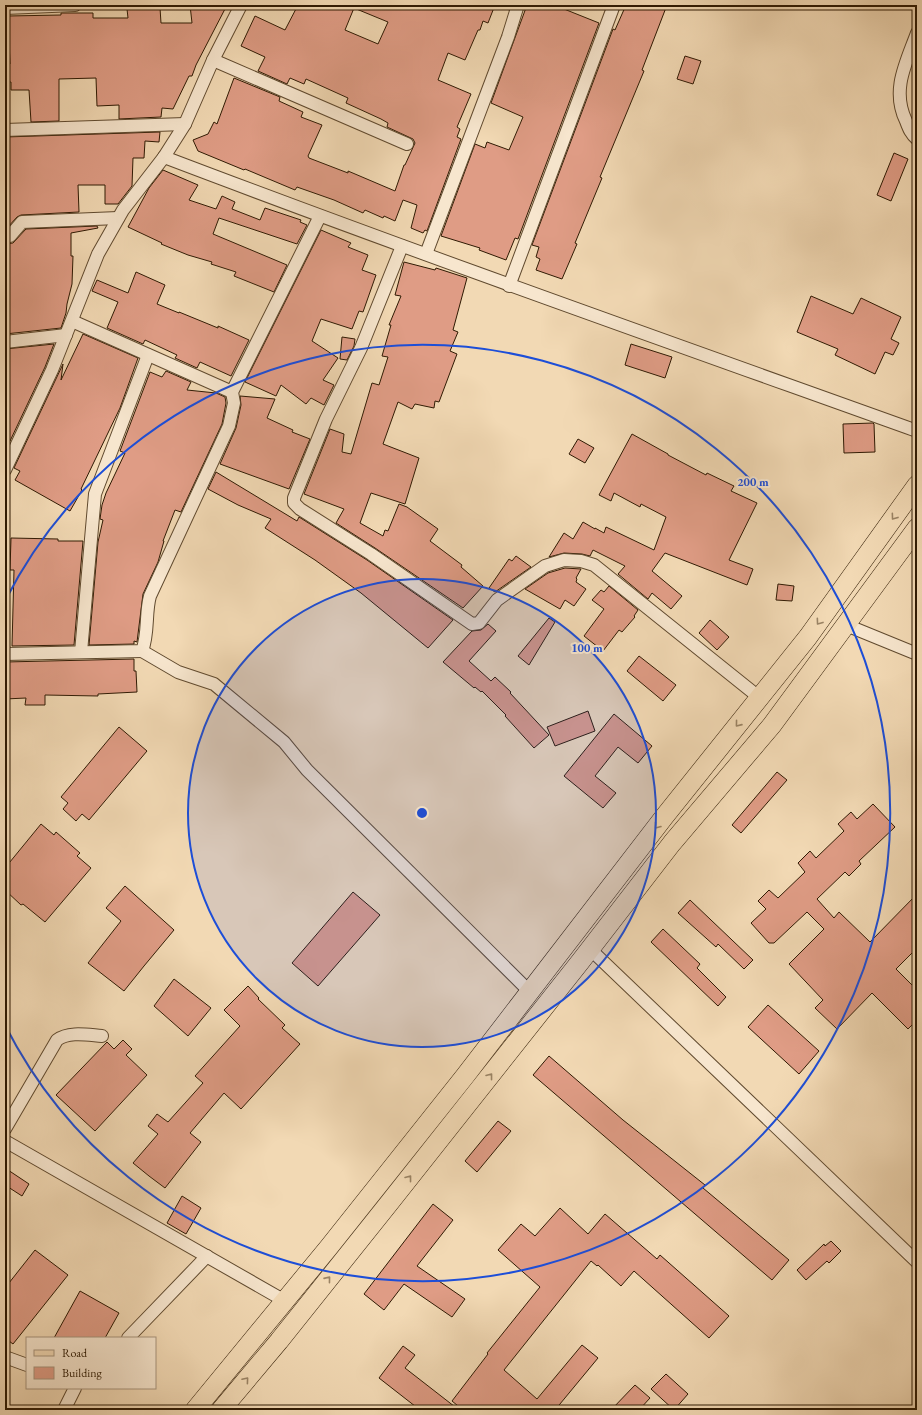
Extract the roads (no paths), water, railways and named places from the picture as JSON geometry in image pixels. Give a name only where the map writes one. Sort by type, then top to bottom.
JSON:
[{"type":"main road","points":[[195,1410],[285,1301],[465,1076],[664,817],[808,637],[917,485]]},
{"type":"main road","points":[[221,1410],[298,1317],[590,949],[672,843],[772,724],[917,528]]},
{"type":"street","points":[[5,8],[75,5]]},
{"type":"street","points":[[5,470],[52,370],[98,254],[123,210],[164,157],[185,124],[213,60],[241,5]]},
{"type":"street","points":[[426,254],[508,37],[517,8],[513,5]]},
{"type":"street","points":[[509,286],[614,5]]},
{"type":"street","points":[[917,33],[901,77],[898,96],[901,112],[912,135],[917,139]]},
{"type":"street","points":[[213,60],[407,144]]},
{"type":"street","points":[[5,130],[185,124]]},
{"type":"street","points":[[164,157],[509,286],[917,431]]},
{"type":"street","points":[[142,651],[145,644],[148,615],[147,605],[150,596],[229,426],[234,403],[232,392],[320,216]]},
{"type":"street","points":[[5,236],[10,236],[22,222],[118,218]]},
{"type":"street","points":[[402,246],[361,348],[326,419],[294,498],[294,503],[300,509],[371,554],[472,624],[479,623],[497,600],[545,566],[564,560],[581,561],[594,566],[760,698]]},
{"type":"street","points":[[72,321],[232,392]]},
{"type":"street","points":[[5,342],[66,335]]},
{"type":"street","points":[[81,652],[95,494],[148,355]]},
{"type":"street","points":[[846,625],[917,654]]},
{"type":"street","points":[[5,654],[142,651],[178,672],[214,684],[284,742],[307,770],[529,991]]},
{"type":"street","points":[[590,949],[917,1262]]},
{"type":"street","points":[[5,1129],[57,1040],[62,1036],[69,1034],[102,1036]]},
{"type":"street","points":[[5,1140],[285,1301]]},
{"type":"street","points":[[129,1337],[207,1256]]},
{"type":"street","points":[[5,1357],[26,1365]]},
{"type":"street","points":[[64,1410],[75,1389]]}]
